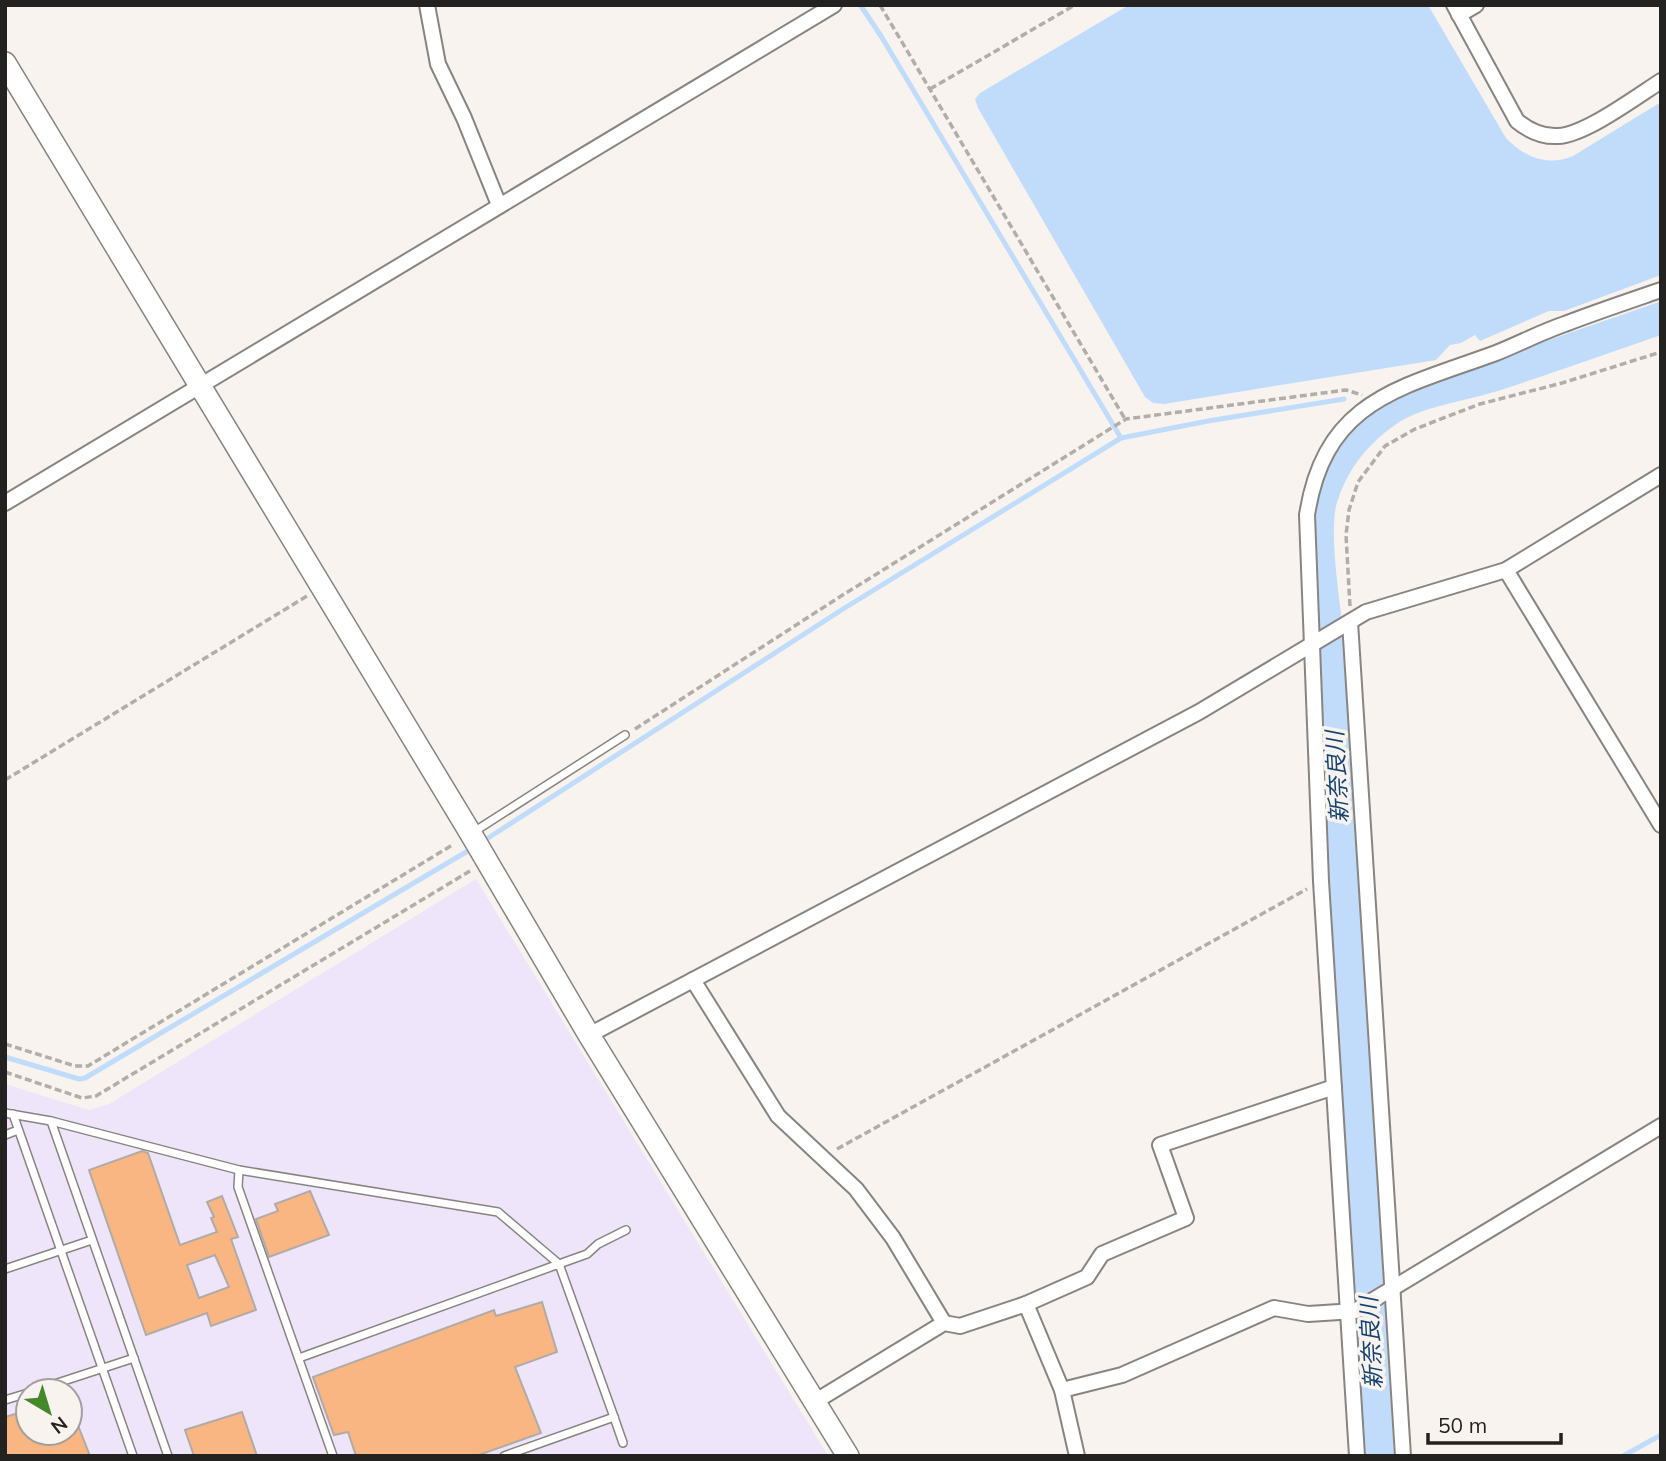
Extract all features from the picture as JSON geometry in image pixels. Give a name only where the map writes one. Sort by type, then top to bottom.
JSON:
[{"type":"street","points":[[427,5],[438,64],[464,118],[499,205]]},
{"type":"street","points":[[5,503],[834,5]]},
{"type":"street","points":[[1476,5],[1457,10],[1517,121],[1526,128],[1557,136],[1574,133],[1661,81]]},
{"type":"street","points":[[6,66],[471,834],[589,1035],[848,1456]]},
{"type":"street","points":[[1357,1456],[1351,1311],[1321,881],[1315,643],[1307,514],[1312,485],[1320,463],[1339,433],[1378,399],[1563,324],[1661,290]]},
{"type":"street","points":[[589,1035],[1199,712],[1366,612],[1506,570],[1661,475]]},
{"type":"street","points":[[1506,570],[1661,825]]},
{"type":"street","points":[[1347,624],[1388,1290],[1402,1456]]},
{"type":"street","points":[[694,980],[778,1116],[856,1189],[893,1238],[944,1323]]},
{"type":"street","points":[[816,1401],[944,1323],[960,1326],[1026,1304],[1087,1277],[1102,1254],[1186,1218],[1160,1145],[1334,1087]]},
{"type":"street","points":[[1062,1390],[1122,1375],[1274,1308],[1308,1314],[1351,1311],[1661,1126]]},
{"type":"street","points":[[1026,1304],[1062,1390],[1077,1456]]},
{"type":"lane","points":[[471,834],[625,735]]},
{"type":"lane","points":[[9,1114],[51,1121],[239,1170],[498,1212],[559,1264],[624,1443]]},
{"type":"lane","points":[[9,1114],[18,1130],[133,1456]]},
{"type":"lane","points":[[51,1121],[168,1456]]},
{"type":"lane","points":[[5,1135],[18,1130]]},
{"type":"lane","points":[[239,1170],[238,1187],[333,1456]]},
{"type":"lane","points":[[299,1357],[587,1254],[598,1244],[626,1230]]},
{"type":"lane","points":[[5,1269],[92,1240]]},
{"type":"lane","points":[[75,1377],[134,1358]]},
{"type":"lane","points":[[504,1456],[614,1417]]},
{"type":"path","points":[[880,5],[1126,419]]},
{"type":"path","points":[[930,89],[1074,5]]},
{"type":"path","points":[[1347,624],[1346,535],[1349,510],[1358,482],[1385,446],[1400,435],[1480,404],[1562,383],[1661,352]]},
{"type":"path","points":[[625,735],[838,598],[1126,419],[1346,390],[1378,399]]},
{"type":"path","points":[[5,780],[321,588]]},
{"type":"path","points":[[5,1044],[75,1066],[88,1066],[471,834]]},
{"type":"path","points":[[5,1072],[82,1098],[96,1096],[487,861]]},
{"type":"path","points":[[822,1158],[1321,881]]},
{"type":"shaded area","points":[[476,879],[828,1456],[5,1456],[5,1084],[89,1110],[109,1104]]},
{"type":"water","points":[[1129,5],[1428,5],[1506,138],[1529,155],[1546,160],[1573,156],[1661,102],[1661,275],[1564,311],[1549,311],[1480,341],[1475,335],[1461,343],[1450,345],[1436,360],[1164,404],[1153,403],[1145,397],[975,99],[980,93]]},
{"type":"building","points":[[142,1151],[148,1153],[180,1245],[217,1232],[207,1202],[222,1196],[238,1237],[231,1239],[256,1310],[211,1326],[207,1313],[146,1335],[89,1170]],"holes":[[[215,1255],[229,1287],[199,1298],[187,1265]]]},
{"type":"building","points":[[310,1191],[329,1235],[269,1257],[256,1219],[278,1211],[275,1204]]},
{"type":"building","points":[[542,1302],[557,1352],[515,1367],[541,1433],[476,1456],[356,1456],[348,1432],[334,1435],[313,1377],[494,1310],[496,1316]]},
{"type":"building","points":[[242,1412],[257,1456],[194,1456],[185,1430]]},
{"type":"building","points":[[14,1414],[14,1447],[84,1447],[84,1441],[90,1456],[5,1456],[5,1417]]},
{"type":"waterway","points":[[863,5],[861,6],[1121,438]]},
{"type":"waterway","name":"新奈良川","points":[[1378,1456],[1329,648],[1319,552],[1321,500],[1332,473],[1347,448],[1367,427],[1390,409],[1427,393],[1495,375],[1661,318]]},
{"type":"waterway","points":[[485,840],[843,609],[1121,438],[1344,399]]},
{"type":"waterway","points":[[5,1057],[79,1079],[85,1078],[466,852]]},
{"type":"waterway","points":[[1623,1456],[1661,1435]]}]
